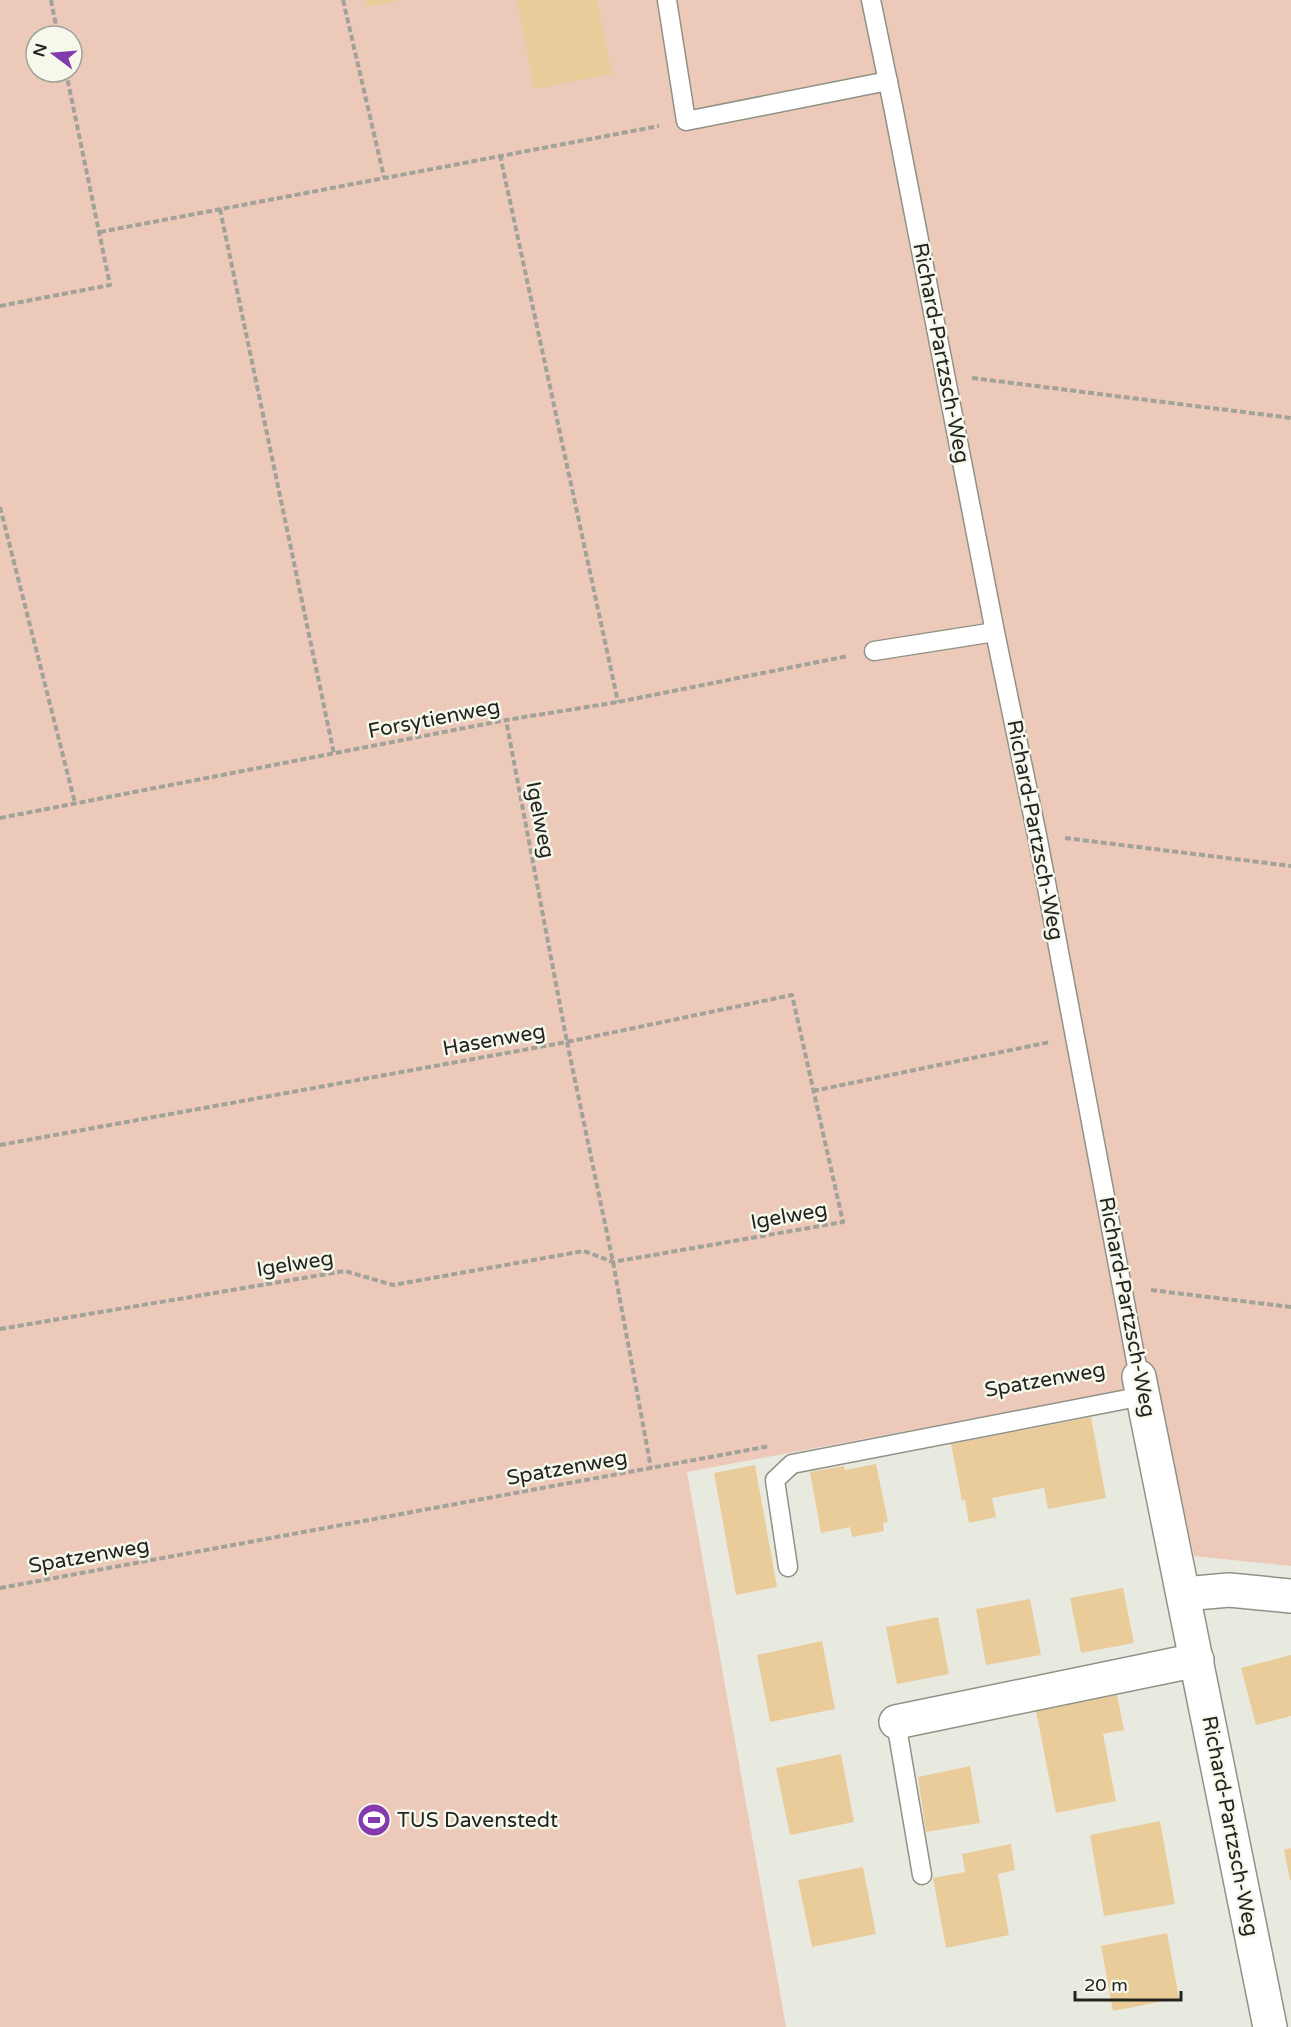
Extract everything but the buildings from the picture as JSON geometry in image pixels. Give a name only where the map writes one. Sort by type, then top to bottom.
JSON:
[{"type":"street","name":"Richard-Partzsch-Weg","points":[[1141,1387],[1270,2027]]},
{"type":"street","points":[[1184,1594],[1229,1590],[1291,1596]]},
{"type":"street","points":[[896,1722],[1197,1660]]},
{"type":"lane","points":[[667,0],[686,121],[888,81]]},
{"type":"lane","name":"Richard-Partzsch-Weg","points":[[871,0],[1038,840],[1141,1387]]},
{"type":"lane","points":[[874,651],[995,632]]},
{"type":"lane","points":[[788,1567],[775,1480],[792,1464],[1141,1387]]},
{"type":"lane","points":[[896,1722],[922,1875]]},
{"type":"path","points":[[51,0],[56,24]]},
{"type":"path","points":[[343,0],[384,177]]},
{"type":"path","points":[[0,306],[110,285],[69,84]]},
{"type":"path","points":[[100,232],[686,121]]},
{"type":"path","points":[[500,155],[618,702]]},
{"type":"path","points":[[220,208],[334,754]]},
{"type":"path","points":[[944,374],[1291,418]]},
{"type":"path","points":[[0,507],[75,803]]},
{"type":"path","name":"Forsytienweg","points":[[0,818],[506,720],[618,702],[874,651]]},
{"type":"path","name":"Igelweg","points":[[0,1329],[345,1271],[393,1285],[584,1251],[613,1262],[843,1222],[792,995],[567,1042],[506,720]]},
{"type":"path","points":[[1038,840],[1066,838],[1291,866]]},
{"type":"path","points":[[813,1091],[1074,1037]]},
{"type":"path","name":"Hasenweg","points":[[0,1145],[567,1042],[613,1262],[651,1468]]},
{"type":"path","points":[[1123,1292],[1155,1289],[1291,1307]]},
{"type":"path","name":"Spatzenweg","points":[[0,1588],[779,1444]]},
{"type":"shaded area","points":[[0,0],[1291,0],[1291,1566],[1194,1556],[1156,1384],[687,1472],[786,2027],[0,2027]]},
{"type":"place","name":"TUS Davenstedt","points":[[374,1820]]}]
